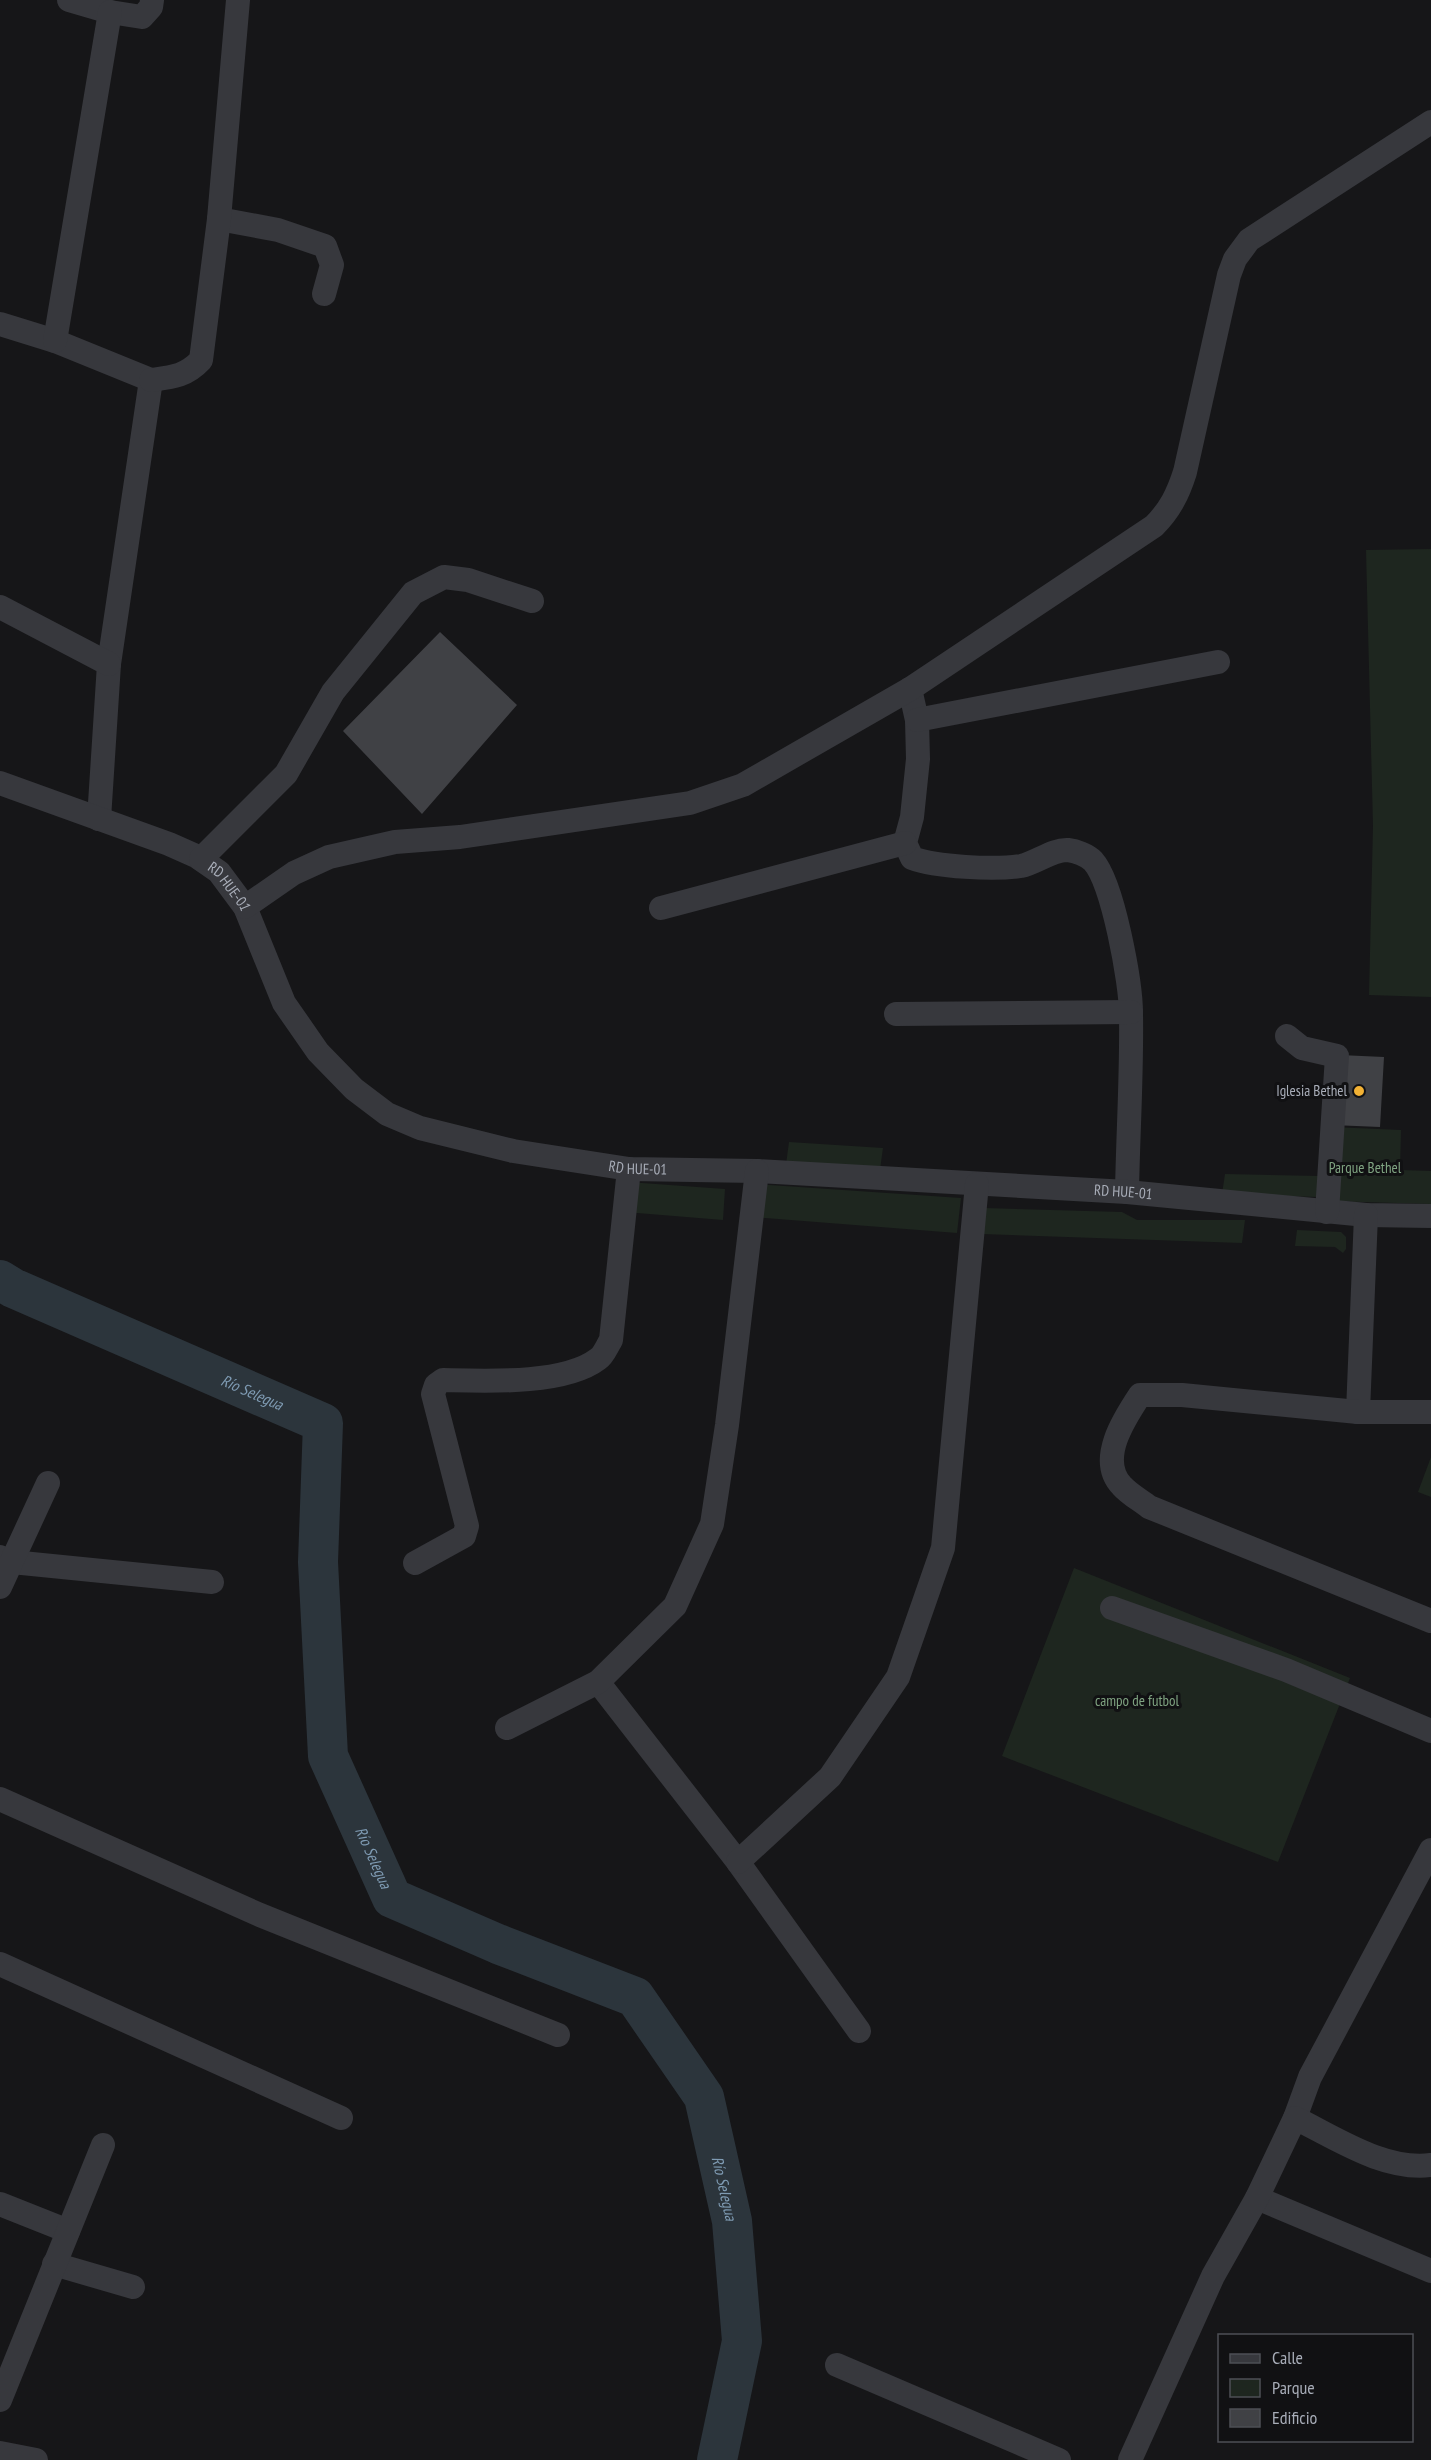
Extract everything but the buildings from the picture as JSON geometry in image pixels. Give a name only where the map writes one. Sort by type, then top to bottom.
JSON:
[{"type":"street","points":[[69,0],[110,12],[142,17],[151,7],[152,0]]},
{"type":"street","points":[[0,324],[55,341],[151,380],[180,377],[201,360],[219,219],[238,0]]},
{"type":"street","points":[[55,341],[110,12]]},
{"type":"street","points":[[245,907],[294,873],[329,857],[395,842],[460,837],[690,803],[744,785],[910,688],[1154,526],[1166,513],[1176,498],[1185,472],[1227,282],[1235,259],[1249,240],[1431,122]]},
{"type":"street","points":[[219,219],[278,230],[326,246],[332,265],[324,294]]},
{"type":"street","points":[[99,819],[109,664],[151,380]]},
{"type":"street","points":[[201,859],[286,774],[333,692],[413,593],[444,577],[468,580],[532,600]]},
{"type":"street","points":[[0,607],[109,664]]},
{"type":"street","points":[[917,720],[1218,662]]},
{"type":"street","points":[[910,688],[917,720],[918,759],[912,817],[905,843],[912,858],[930,864],[1022,866],[1066,850],[1080,852],[1092,860],[1102,875],[1119,932],[1131,1012],[1127,1192]]},
{"type":"street","name":"RD HUE-01","points":[[0,783],[169,844],[201,859],[219,872],[245,907],[284,1003],[318,1052],[354,1089],[387,1114],[420,1128],[513,1151],[628,1169],[757,1171],[1127,1192],[1327,1212],[1431,1216]]},
{"type":"street","points":[[661,908],[905,843]]},
{"type":"street","points":[[896,1014],[1131,1012]]},
{"type":"street","points":[[1287,1036],[1302,1048],[1336,1056],[1327,1212]]},
{"type":"street","points":[[415,1563],[464,1536],[467,1526],[433,1394],[436,1385],[443,1380],[526,1380],[585,1368],[601,1358],[611,1340],[628,1169]]},
{"type":"street","points":[[507,1728],[598,1682],[675,1606],[712,1524],[727,1425],[757,1171]]},
{"type":"street","points":[[738,1862],[830,1777],[898,1677],[943,1548],[977,1184]]},
{"type":"street","points":[[1359,1412],[1366,1215]]},
{"type":"street","points":[[1431,1412],[1359,1412],[1182,1395],[1140,1395],[1119,1426],[1111,1464],[1121,1485],[1149,1507],[1431,1621]]},
{"type":"street","points":[[0,1587],[6,1560],[48,1483]]},
{"type":"street","points":[[6,1560],[212,1582]]},
{"type":"street","points":[[1112,1608],[1286,1670],[1431,1731]]},
{"type":"street","points":[[598,1682],[738,1862],[859,2031]]},
{"type":"street","points":[[0,1799],[260,1915],[558,2036]]},
{"type":"street","points":[[1130,2460],[1214,2277],[1257,2198],[1295,2118],[1310,2077],[1431,1850]]},
{"type":"street","points":[[0,1964],[341,2118]]},
{"type":"street","points":[[1295,2118],[1384,2160],[1414,2167],[1431,2164]]},
{"type":"street","points":[[0,2400],[103,2145]]},
{"type":"street","points":[[1257,2198],[1431,2271]]},
{"type":"street","points":[[0,2204],[68,2231]]},
{"type":"street","points":[[54,2264],[133,2287]]},
{"type":"street","points":[[837,2365],[1059,2460]]},
{"type":"street","points":[[0,2454],[36,2460]]},
{"type":"green space","points":[[1431,549],[1431,997],[1369,995],[1373,826],[1366,550]]},
{"type":"green space","name":"Parque Bethel","points":[[1332,1127],[1401,1130],[1400,1170],[1431,1171],[1431,1204],[1328,1201]]},
{"type":"green space","points":[[789,1142],[883,1148],[879,1177],[785,1172]]},
{"type":"green space","points":[[1225,1174],[1320,1176],[1317,1197],[1222,1194]]},
{"type":"green space","points":[[628,1182],[725,1189],[723,1220],[625,1212]]},
{"type":"green space","points":[[756,1184],[961,1198],[957,1233],[753,1217]]},
{"type":"green space","points":[[984,1208],[1122,1212],[1137,1220],[1245,1220],[1242,1243],[982,1234]]},
{"type":"green space","points":[[1297,1230],[1341,1232],[1346,1237],[1346,1249],[1343,1253],[1335,1247],[1295,1246]]},
{"type":"green space","points":[[1431,1457],[1431,1497],[1418,1492]]},
{"type":"green space","name":"campo de futbol","points":[[1074,1568],[1350,1678],[1278,1862],[1002,1756]]},
{"type":"waterway","name":"Río Selegua","points":[[0,1280],[13,1288],[323,1423],[318,1562],[328,1756],[392,1898],[498,1944],[635,1997],[704,2097],[732,2221],[742,2341],[717,2460]]},
{"type":"place","name":"Iglesia Bethel","points":[[1359,1091]]}]
